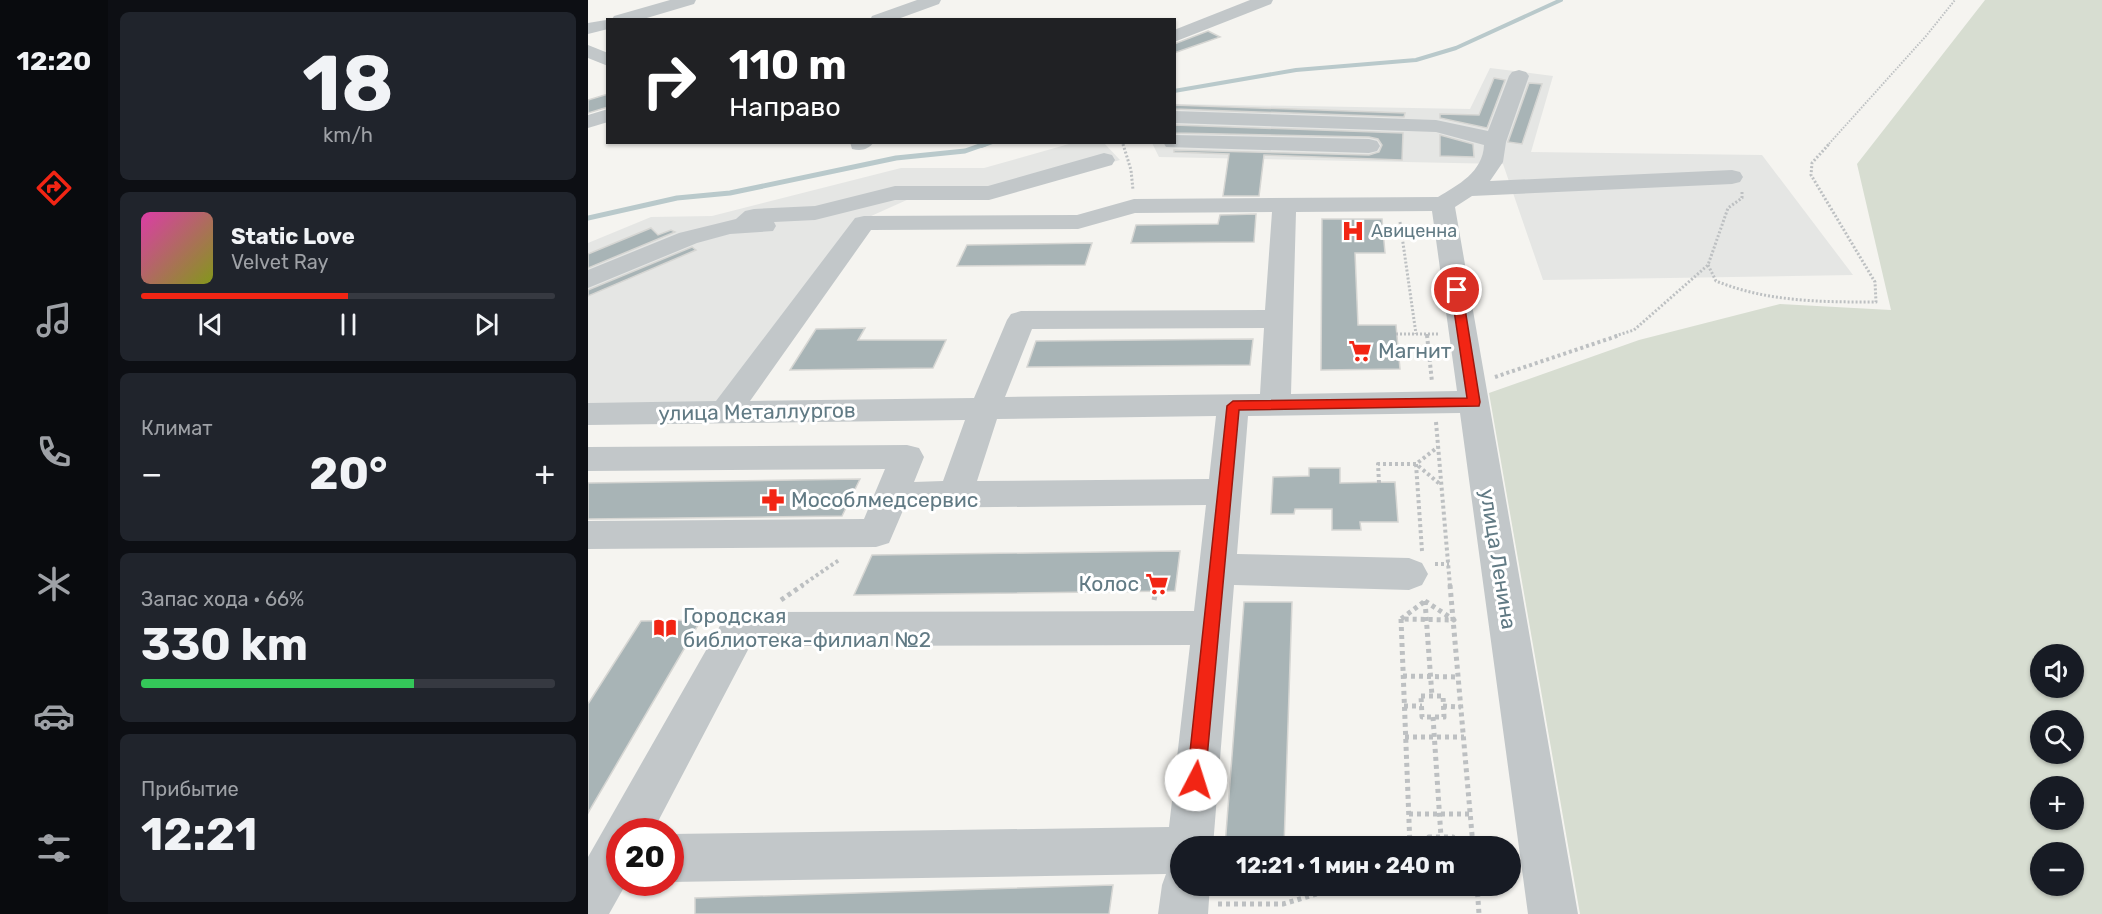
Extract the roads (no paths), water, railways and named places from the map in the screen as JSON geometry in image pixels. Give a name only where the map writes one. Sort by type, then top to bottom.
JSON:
[{"type":"street","points":[[627,18],[688,0]]},
{"type":"street","points":[[874,12],[895,13],[933,0]]},
{"type":"street","points":[[1176,36],[1265,0]]},
{"type":"street","points":[[588,29],[606,24]]},
{"type":"street","points":[[588,51],[606,59]]},
{"type":"street","points":[[1486,138],[1519,76]]},
{"type":"street","points":[[588,122],[606,116]]},
{"type":"street","points":[[588,280],[688,238],[729,227],[864,223],[1078,222],[1134,206],[1443,204],[1468,189],[1488,170],[1496,154],[1486,138],[1436,126],[1176,117]]},
{"type":"street","points":[[1409,147],[1486,138]]},
{"type":"street","points":[[1176,142],[1386,146]]},
{"type":"street","points":[[743,226],[754,216],[815,213],[895,193],[989,193],[1104,160]]},
{"type":"street","points":[[1468,189],[1732,177]]},
{"type":"street","name":"улица Ленина","points":[[1443,204],[1553,914]]},
{"type":"street","points":[[1275,405],[1284,205]]},
{"type":"street","points":[[725,412],[864,223]]},
{"type":"street","points":[[954,494],[1021,320],[1279,319]]},
{"type":"street","name":"улица Металлургов","points":[[588,414],[1435,403],[1473,394]]},
{"type":"street","points":[[1191,836],[1233,406]]},
{"type":"street","points":[[588,459],[907,457],[876,533],[588,535]]},
{"type":"street","points":[[892,495],[1224,492]]},
{"type":"street","points":[[1217,569],[1409,574]]},
{"type":"street","points":[[637,818],[739,629],[1210,628]]},
{"type":"street","points":[[684,858],[1170,850]]},
{"type":"street","points":[[588,904],[606,873]]},
{"type":"waterway","points":[[1176,91],[1296,70],[1416,60],[1456,48],[1561,0]]},
{"type":"waterway","points":[[588,218],[677,198],[730,193],[896,158],[965,151],[985,144]]},
{"type":"waterway","points":[[981,146],[986,144]]},
{"type":"place","name":"Авиценна","points":[[1353,231]]},
{"type":"place","name":"Магнит","points":[[1360,351]]},
{"type":"place","name":"Мособлмедсервис","points":[[773,500]]},
{"type":"place","name":"Колос","points":[[1157,584]]},
{"type":"place","name":"Городская библиотека-филиал №2","points":[[665,628]]}]
